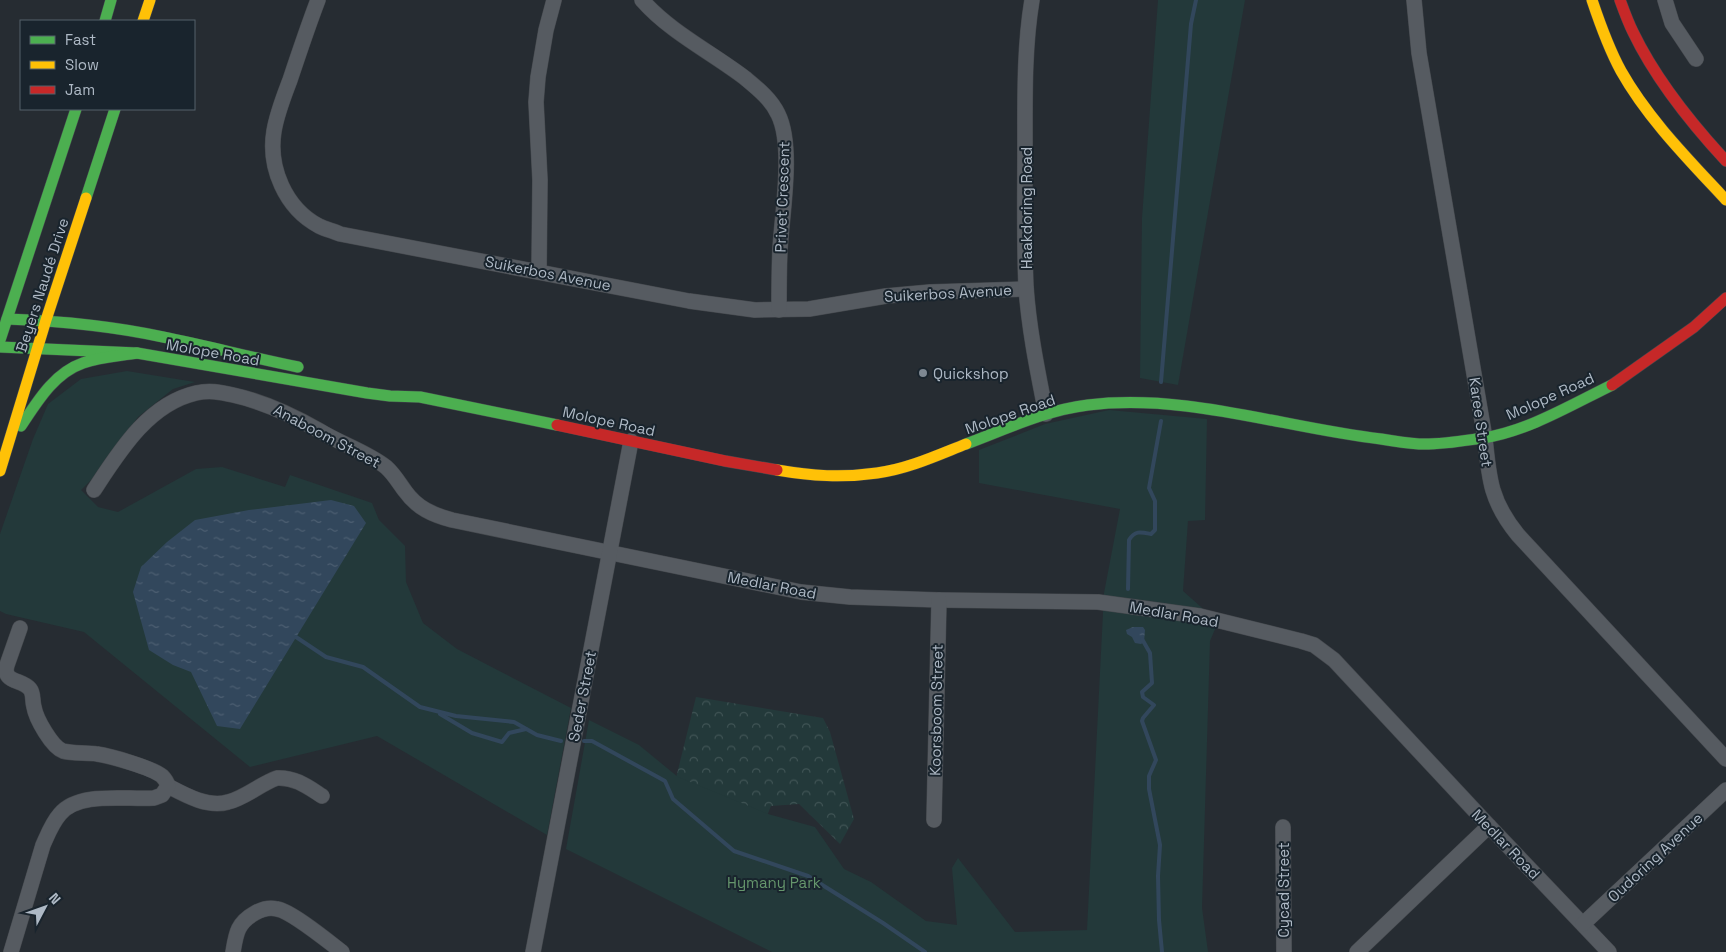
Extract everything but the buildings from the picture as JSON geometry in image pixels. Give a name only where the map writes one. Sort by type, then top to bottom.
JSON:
[{"type":"street","points":[[105,20],[111,0]]},
{"type":"street","points":[[143,20],[150,0]]},
{"type":"street","name":"Suikerbos Avenue","points":[[318,0],[285,94],[274,132],[273,154],[276,172],[286,194],[302,213],[318,225],[340,234],[729,308],[779,310],[828,306],[886,296],[1026,289]]},
{"type":"street","points":[[538,271],[540,180],[536,102],[538,76],[546,30],[554,0]]},
{"type":"street","name":"Privet Crescent","points":[[642,0],[675,30],[717,58],[760,91],[778,113],[783,126],[786,157],[780,251],[779,310]]},
{"type":"street","name":"Haakdoring Road","points":[[1032,0],[1027,48],[1026,289],[1046,414]]},
{"type":"street","name":"Karee Street","points":[[1414,0],[1419,53],[1485,438],[1488,475],[1500,510],[1507,522],[1524,542],[1726,760]]},
{"type":"street","points":[[1592,0],[1624,76],[1679,149],[1726,200]]},
{"type":"street","points":[[1620,0],[1634,34],[1660,78],[1705,140],[1726,161]]},
{"type":"street","points":[[1664,0],[1672,23],[1696,59]]},
{"type":"street","name":"Beyers Naudé Drive","points":[[0,340],[3,319],[76,110]]},
{"type":"street","name":"Beyers Naudé Drive","points":[[0,471],[37,348],[115,110]]},
{"type":"street","name":"Molope Road","points":[[0,347],[137,353],[367,393],[420,397],[762,468],[810,476],[833,477],[880,472],[918,462],[1046,414],[1096,404],[1166,404],[1208,409],[1352,436],[1389,441],[1443,443],[1485,438],[1533,424],[1618,382],[1694,327],[1726,298]]},
{"type":"street","name":"Molope Road","points":[[3,319],[46,320],[145,333],[309,369]]},
{"type":"street","points":[[7,448],[39,400],[62,375],[82,364],[137,353]]},
{"type":"street","name":"Molope Road","points":[[388,384],[420,397]]},
{"type":"street","name":"Anaboom Street","points":[[94,490],[129,441],[146,422],[166,406],[197,392],[220,392],[270,405],[291,414],[328,436],[366,454],[386,467],[411,499],[435,515],[610,552]]},
{"type":"street","name":"Seder Street","points":[[533,952],[631,441]]},
{"type":"street","name":"Medlar Road","points":[[610,552],[800,592],[850,597],[1118,604],[1200,616],[1314,645],[1334,660],[1609,952]]},
{"type":"street","name":"Koorsboom Street","points":[[934,820],[939,600]]},
{"type":"street","points":[[20,628],[6,666],[6,675],[10,679],[25,684],[32,692],[33,707],[37,716],[47,734],[56,746],[62,750],[99,754],[152,770],[162,776],[168,786],[185,795],[217,804],[227,803],[277,778],[297,781],[322,796]]},
{"type":"street","points":[[12,952],[43,845],[50,828],[61,812],[73,803],[84,800],[137,800],[154,798],[162,795],[168,786]]},
{"type":"street","name":"Oudoring Avenue","points":[[1583,924],[1726,790]]},
{"type":"street","points":[[1357,952],[1489,826]]},
{"type":"street","name":"Cycad Street","points":[[1284,827],[1284,952]]},
{"type":"street","points":[[233,952],[238,929],[244,920],[261,910],[270,908],[280,909],[295,918],[342,952]]},
{"type":"green space","points":[[1158,0],[1245,0],[1178,385],[1140,378],[1142,218]]},
{"type":"green space","points":[[127,371],[195,382],[173,389],[138,417],[95,476],[81,490],[98,507],[118,512],[196,469],[222,467],[285,487],[290,475],[372,503],[379,520],[405,546],[406,582],[423,623],[457,649],[571,708],[547,835],[377,736],[250,767],[84,632],[0,611],[0,534],[33,439],[48,404],[81,379]]},
{"type":"green space","name":"Hymany Park","points":[[1109,410],[1207,419],[1205,520],[1188,521],[1183,591],[1218,622],[1210,641],[1202,908],[1208,952],[772,952],[566,849],[589,720],[639,745],[678,777],[768,814],[815,827],[844,869],[871,882],[926,921],[957,925],[952,868],[958,858],[1015,932],[1087,930],[1104,593],[1120,509],[979,483],[979,450],[1045,424]]},
{"type":"green space","points":[[696,697],[823,718],[830,732],[854,819],[840,844],[799,804],[771,806],[764,823],[675,782]]},
{"type":"water","points":[[331,500],[354,506],[366,523],[240,729],[217,726],[191,672],[173,665],[149,650],[133,592],[141,567],[167,542],[195,520],[249,510]]},
{"type":"water","points":[[1133,627],[1143,627],[1145,630],[1144,642],[1141,644],[1135,643],[1132,637],[1127,634],[1126,630]]},
{"type":"waterway","points":[[1161,382],[1191,24],[1196,0]]},
{"type":"waterway","points":[[1128,589],[1129,540],[1136,533],[1151,534],[1155,530],[1155,501],[1149,488],[1161,421]]},
{"type":"waterway","points":[[296,637],[326,657],[363,667],[420,707],[456,716],[514,722],[537,735],[561,741]]},
{"type":"waterway","points":[[1142,639],[1150,653],[1152,683],[1142,692],[1143,697],[1154,705],[1142,721],[1156,760],[1149,776],[1149,789],[1160,845],[1158,876],[1162,952]]},
{"type":"waterway","points":[[440,714],[472,733],[502,742],[509,733],[526,729]]},
{"type":"waterway","points":[[584,741],[592,741],[665,781],[673,799],[734,851],[808,876],[925,952]]},
{"type":"traffic: fast","points":[[105,20],[111,0]]},
{"type":"traffic: fast","points":[[0,340],[76,110]]},
{"type":"traffic: fast","points":[[86,198],[115,110]]},
{"type":"traffic: fast","points":[[7,319],[66,323],[144,333],[298,367]]},
{"type":"traffic: fast","points":[[0,347],[137,353],[367,393],[420,397],[557,425]]},
{"type":"traffic: fast","points":[[21,426],[47,389],[63,374],[83,363],[96,359],[137,353]]},
{"type":"traffic: fast","points":[[966,444],[1026,421],[1072,407],[1125,403],[1162,404],[1235,413],[1345,434],[1414,444],[1443,443],[1500,435],[1516,430],[1612,385]]},
{"type":"traffic: slow","points":[[143,20],[150,0]]},
{"type":"traffic: slow","points":[[1592,0],[1613,54],[1632,89],[1656,122],[1726,200]]},
{"type":"traffic: slow","points":[[0,471],[86,198]]},
{"type":"traffic: slow","points":[[777,470],[827,476],[877,473],[911,465],[966,444]]},
{"type":"traffic: jam","points":[[1620,0],[1642,50],[1663,84],[1687,116],[1726,161]]},
{"type":"traffic: jam","points":[[1612,385],[1694,327],[1726,298]]},
{"type":"traffic: jam","points":[[557,425],[725,461],[777,470]]},
{"type":"place","name":"Quickshop","points":[[923,373]]}]
